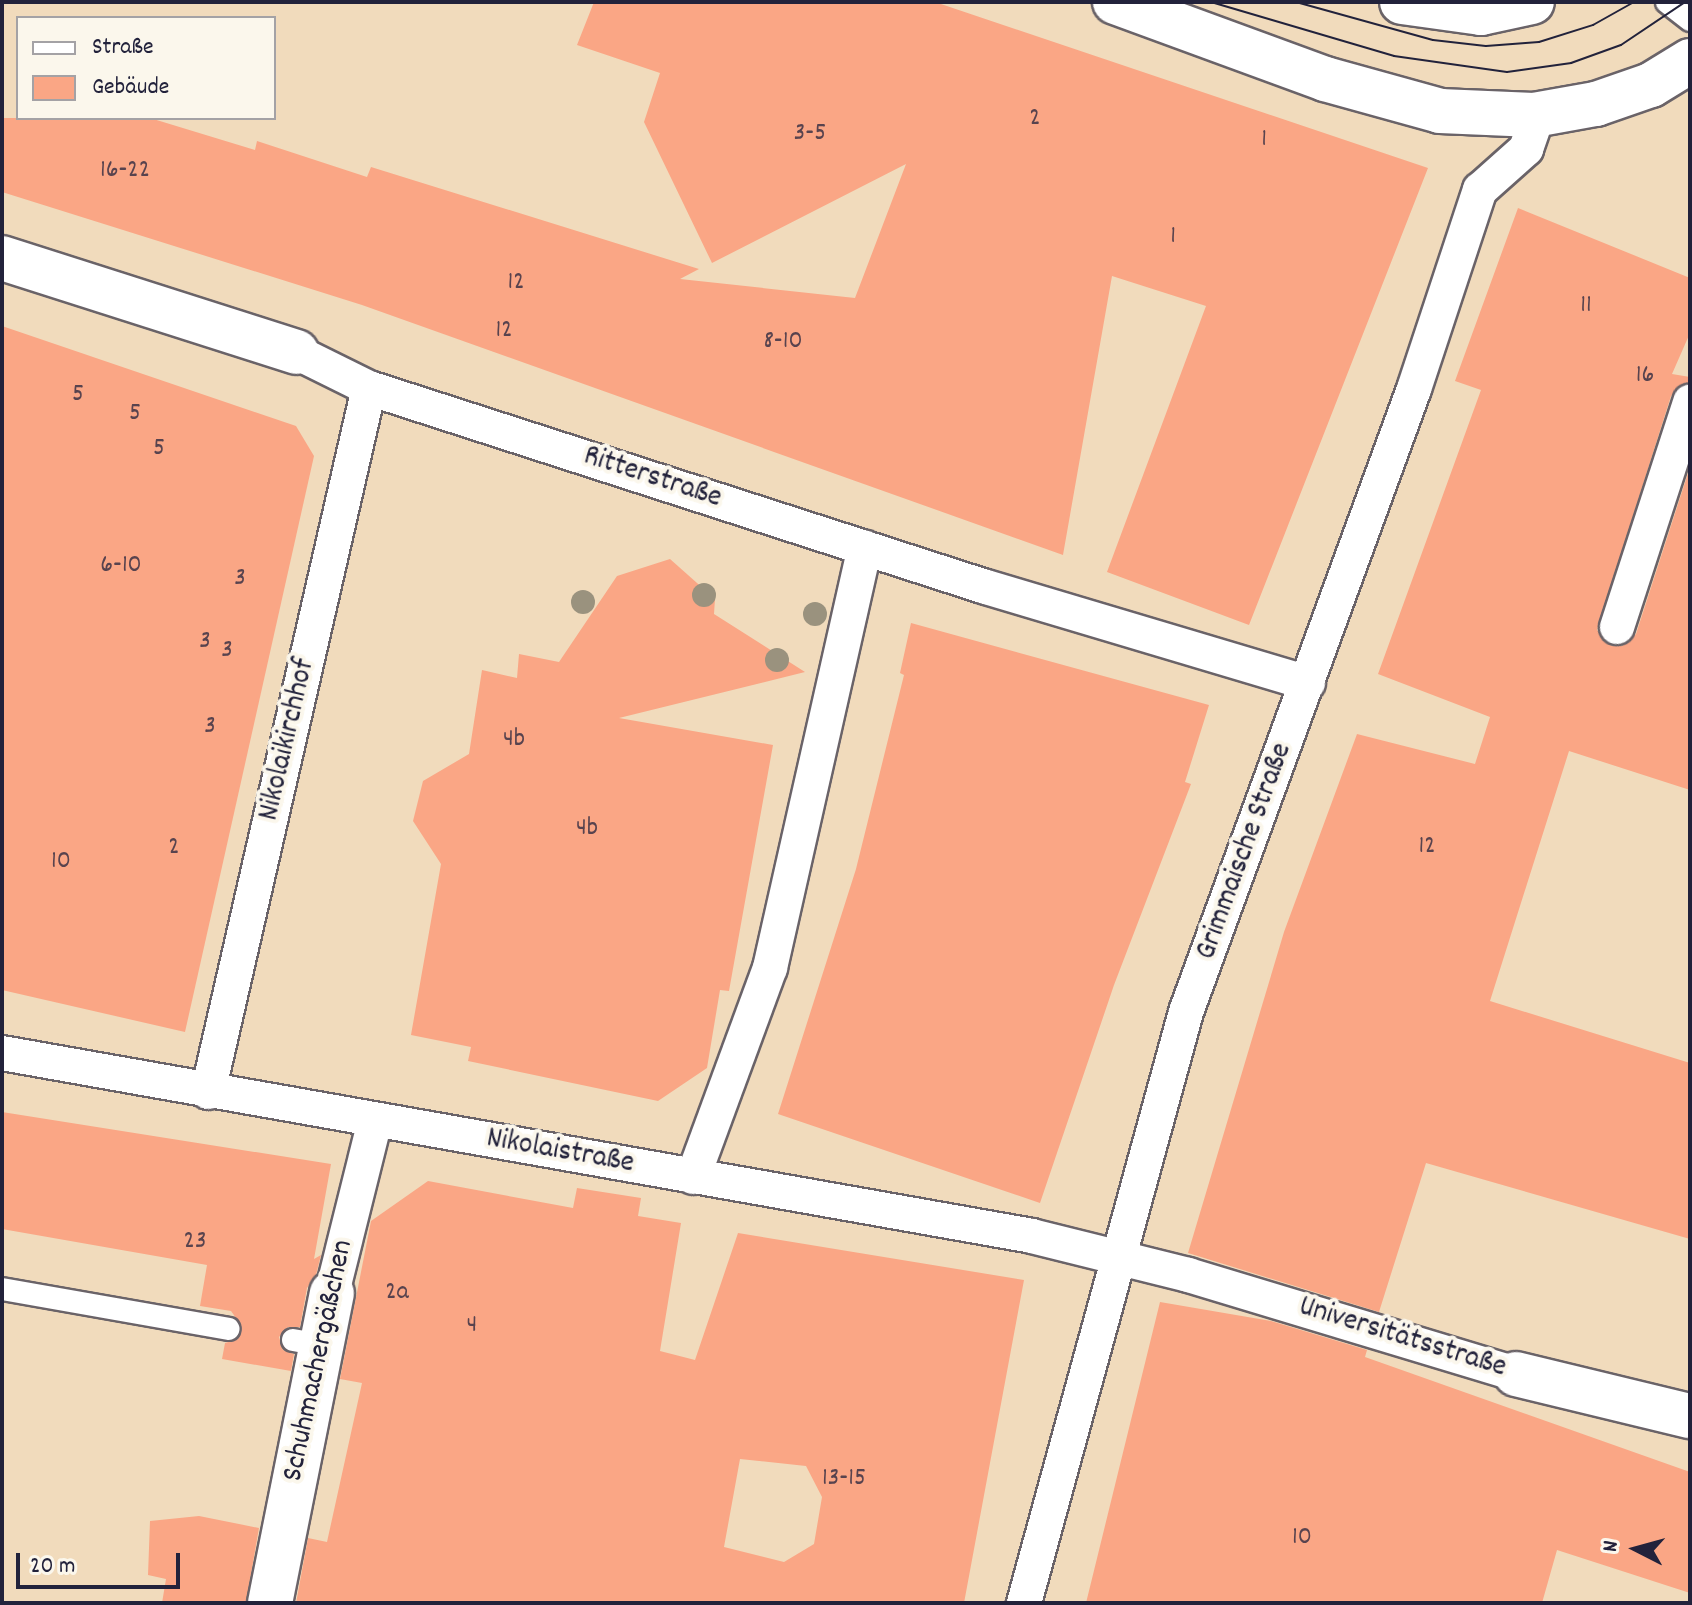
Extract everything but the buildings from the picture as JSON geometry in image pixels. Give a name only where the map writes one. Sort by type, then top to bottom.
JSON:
[{"type":"street","points":[[1115,2],[1325,79],[1429,109],[1534,115],[1596,104],[1651,85],[1690,61]]},
{"type":"street","points":[[1402,2],[1481,13],[1532,2]]},
{"type":"street","name":"Grimmaische Straße","points":[[1024,1603],[1186,1012],[1308,683],[1480,190],[1526,149],[1533,129]]},
{"type":"street","name":"Ritterstraße","points":[[2,258],[296,352],[369,388],[865,548],[1308,683]]},
{"type":"street","name":"Nikolaikirchhof","points":[[208,1092],[369,388]]},
{"type":"street","points":[[1617,627],[1690,402]]},
{"type":"street","points":[[693,1177],[770,968],[865,548]]},
{"type":"street","name":"Nikolaistraße","points":[[2,1053],[1032,1236],[1117,1256]]},
{"type":"street","name":"Schuhmachergäßchen","points":[[270,1603],[307,1343],[332,1293],[375,1120]]},
{"type":"street","name":"Universitätsstraße","points":[[1117,1256],[1516,1374],[1690,1416]]},
{"type":"lane","points":[[1667,2],[1690,20]]},
{"type":"lane","points":[[2,1289],[228,1329]]},
{"type":"tram line","points":[[1211,2],[1394,56],[1507,72],[1571,63],[1621,45],[1685,2]]},
{"type":"tram line","points":[[1296,2],[1433,40],[1486,46],[1539,42],[1593,25],[1634,2]]}]
